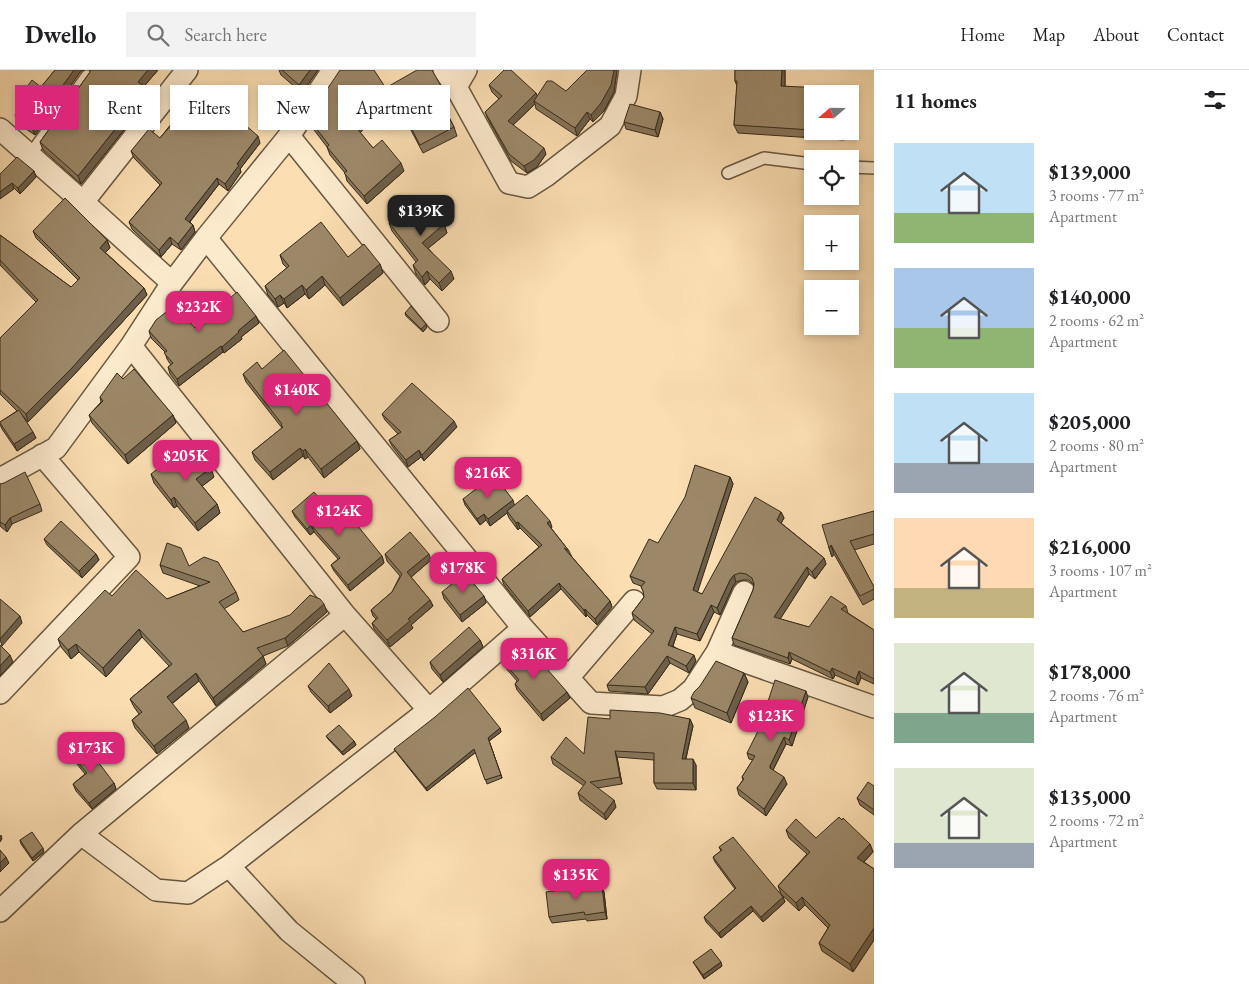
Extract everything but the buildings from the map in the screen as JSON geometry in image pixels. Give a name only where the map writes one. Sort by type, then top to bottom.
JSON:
[{"type":"street","points":[[83,202],[187,70]]},
{"type":"street","points":[[0,479],[56,448],[130,346],[172,283],[289,136],[333,70]]},
{"type":"street","points":[[455,76],[509,183],[528,187],[547,175],[610,126],[626,96],[630,70]]},
{"type":"street","points":[[0,129],[172,283]]},
{"type":"street","points":[[289,136],[438,321]]},
{"type":"street","points":[[206,238],[523,628],[591,703],[663,707],[680,700],[693,689],[717,652],[744,592]]},
{"type":"street","points":[[130,346],[345,615],[429,710]]},
{"type":"street","points":[[0,693],[129,557],[42,455]]},
{"type":"street","points":[[568,678],[634,601]]},
{"type":"street","points":[[0,911],[81,834],[345,615]]},
{"type":"street","points":[[81,834],[156,890],[188,892],[229,866],[429,710],[523,628]]},
{"type":"street","points":[[717,652],[874,707]]},
{"type":"street","points":[[229,866],[289,931],[354,984]]},
{"type":"lane","points":[[30,155],[87,76]]},
{"type":"lane","points":[[728,173],[764,158],[804,163]]},
{"type":"lane","points":[[859,167],[874,168]]}]
